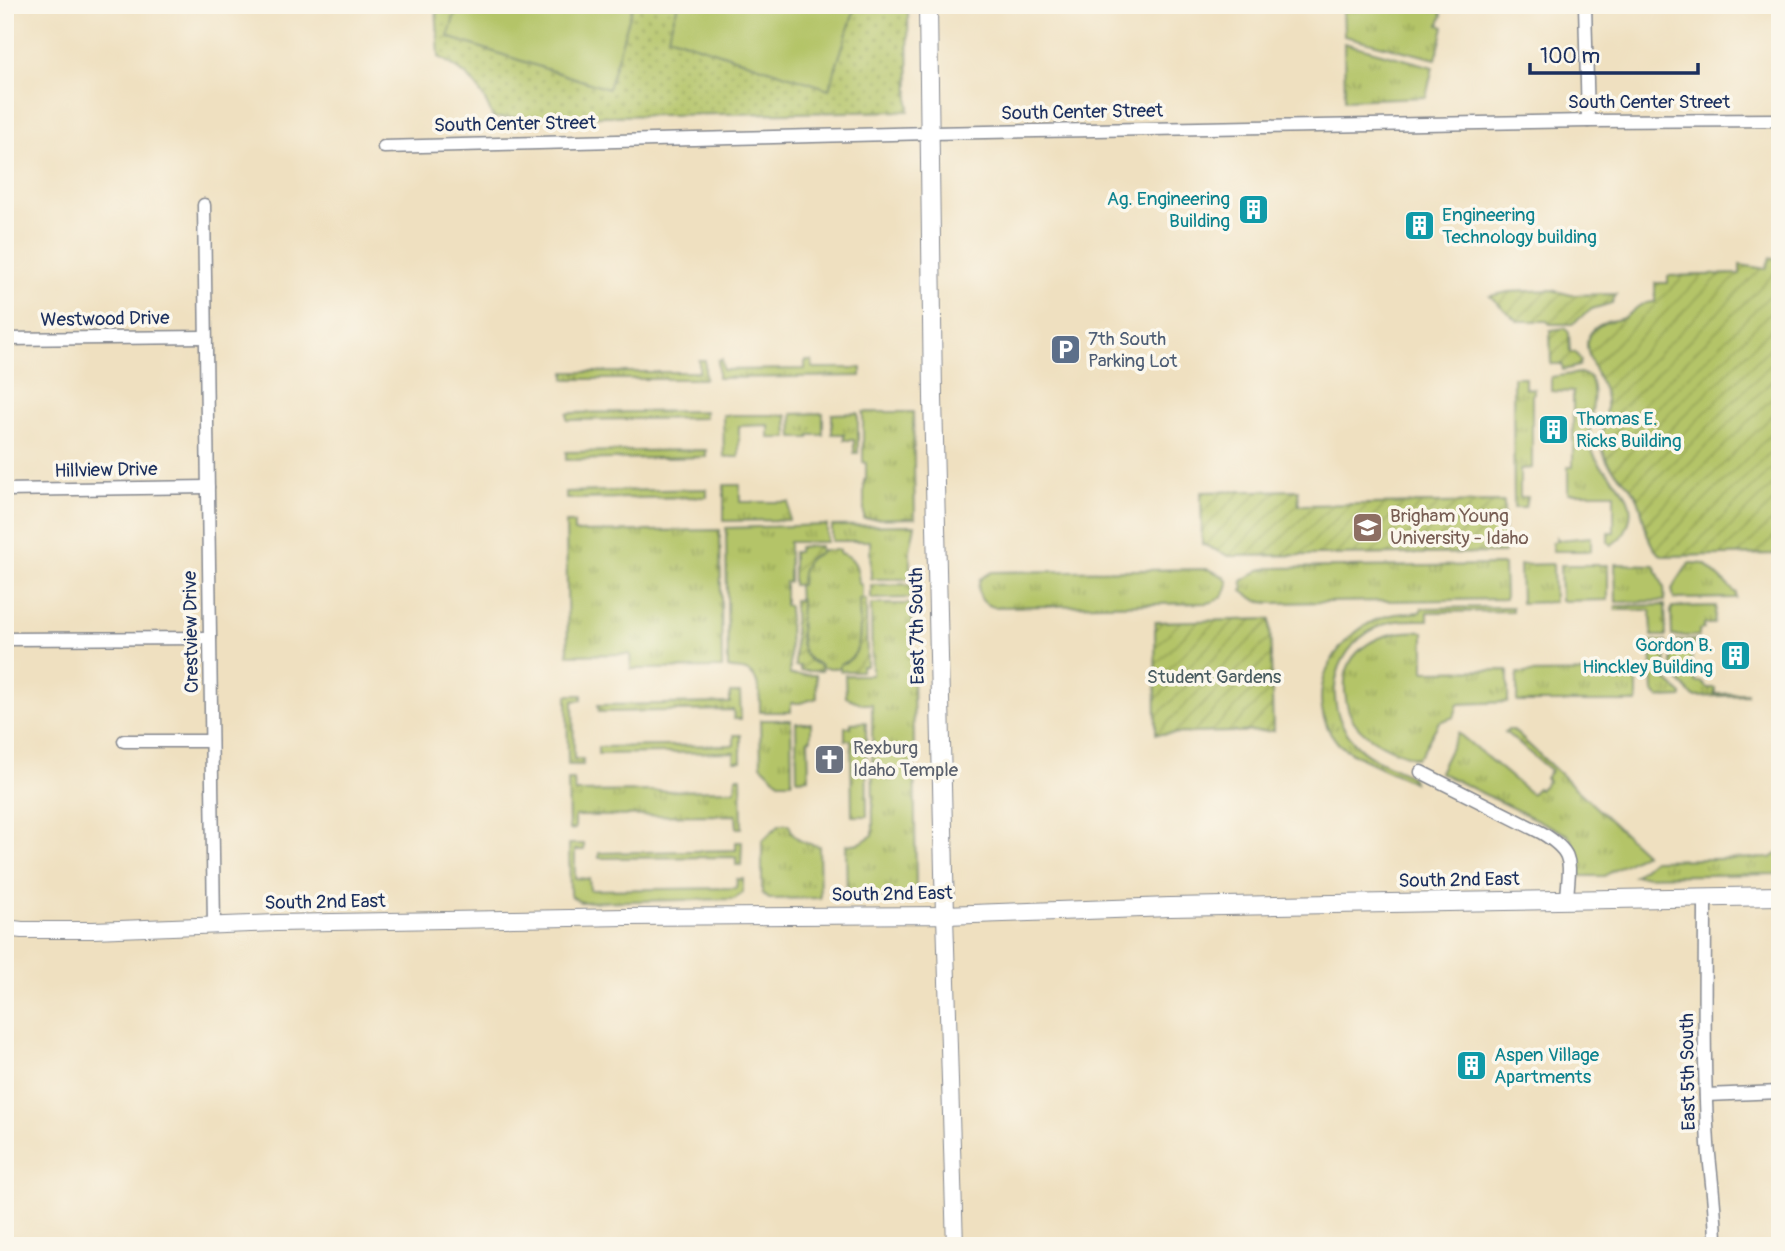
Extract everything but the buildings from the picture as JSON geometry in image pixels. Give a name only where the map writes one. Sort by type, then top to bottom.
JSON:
[{"type":"main road","name":"East 7th South","points":[[928,5],[933,397],[945,915]]},
{"type":"main road","name":"South 2nd East","points":[[945,915],[1197,906],[1780,896]]},
{"type":"street","points":[[1585,5],[1588,121]]},
{"type":"street","name":"South Center Street","points":[[384,146],[931,133],[1780,120]]},
{"type":"street","name":"Crestview Drive","points":[[204,205],[214,926]]},
{"type":"street","name":"Westwood Drive","points":[[5,339],[205,337]]},
{"type":"street","name":"Hillview Drive","points":[[5,491],[208,487]]},
{"type":"street","points":[[5,639],[210,638]]},
{"type":"street","points":[[124,741],[211,741]]},
{"type":"street","points":[[1421,772],[1542,832],[1561,845],[1567,854],[1567,899]]},
{"type":"street","name":"East 5th South","points":[[1705,897],[1706,1095],[1708,1146],[1716,1207],[1716,1246]]},
{"type":"street","name":"South 2nd East","points":[[5,928],[93,930],[613,917],[945,915]]},
{"type":"street","name":"East 7th South","points":[[945,915],[955,1246]]},
{"type":"street","points":[[1706,1095],[1780,1092]]},
{"type":"green space","points":[[436,5],[908,5],[909,111],[493,118],[473,82],[439,57]]},
{"type":"green space","points":[[458,5],[633,5],[608,89],[448,37]]},
{"type":"green space","points":[[678,5],[856,5],[829,89],[668,36]]},
{"type":"green space","points":[[1343,5],[1440,5],[1442,15],[1439,25],[1444,27],[1436,59],[1344,36]]},
{"type":"green space","points":[[1344,43],[1433,67],[1426,97],[1345,100]]},
{"type":"green space","points":[[1770,258],[1780,261],[1780,554],[1664,556],[1658,553],[1650,541],[1635,493],[1605,457],[1602,435],[1606,399],[1590,359],[1588,340],[1592,331],[1602,324],[1623,318],[1637,307],[1655,302],[1655,283],[1668,283],[1668,276],[1740,274],[1740,265],[1766,269]]},
{"type":"green space","points":[[1552,290],[1571,295],[1616,294],[1612,303],[1592,309],[1572,324],[1517,321],[1490,296],[1508,292]]},
{"type":"green space","points":[[1565,328],[1569,333],[1570,352],[1576,353],[1581,361],[1579,366],[1563,370],[1562,364],[1551,364],[1550,330]]},
{"type":"green space","points":[[722,359],[723,370],[805,369],[805,361],[812,361],[813,368],[861,368],[861,376],[718,378],[718,360]]},
{"type":"green space","points":[[699,360],[705,360],[705,379],[565,379],[565,372],[699,372]]},
{"type":"green space","points":[[1580,373],[1590,377],[1593,386],[1591,446],[1601,466],[1624,492],[1631,512],[1625,531],[1611,545],[1608,542],[1608,532],[1614,532],[1614,493],[1568,493],[1568,467],[1573,467],[1573,392],[1551,391],[1551,377]]},
{"type":"green space","points":[[1513,377],[1525,377],[1525,388],[1534,389],[1532,468],[1520,469],[1520,497],[1527,497],[1525,508],[1514,508]]},
{"type":"green space","points":[[705,411],[705,418],[567,420],[567,413]]},
{"type":"green space","points":[[863,412],[913,412],[915,518],[864,519],[866,463],[863,462]]},
{"type":"green space","points":[[823,413],[823,435],[793,438],[792,414]]},
{"type":"green space","points":[[858,413],[858,453],[854,453],[854,440],[844,440],[844,434],[832,434],[832,414]]},
{"type":"green space","points":[[723,415],[787,415],[788,438],[769,438],[769,425],[739,426],[739,457],[724,457]]},
{"type":"green space","points":[[706,450],[706,457],[566,460],[566,452]]},
{"type":"green space","points":[[724,485],[740,485],[740,502],[789,502],[789,520],[724,521]]},
{"type":"green space","points":[[707,489],[707,497],[566,499],[566,492]]},
{"type":"green space","points":[[1298,490],[1299,505],[1504,502],[1504,553],[1229,556],[1202,544],[1201,492]]},
{"type":"green space","points":[[566,523],[574,523],[574,532],[720,530],[722,668],[631,669],[630,654],[568,655]]},
{"type":"green space","points":[[827,525],[827,542],[789,542],[789,582],[785,582],[785,605],[789,606],[790,675],[816,675],[817,698],[791,703],[791,712],[760,712],[759,688],[755,678],[746,671],[728,668],[726,528]]},
{"type":"green space","points":[[915,525],[910,550],[910,579],[871,579],[870,541],[832,541],[832,526]]},
{"type":"green space","points":[[1556,537],[1559,540],[1591,537],[1591,551],[1553,551],[1552,543],[1556,541]]},
{"type":"green space","points":[[820,546],[820,553],[804,565],[801,585],[793,585],[793,552],[798,552],[799,547]]},
{"type":"green space","points":[[820,550],[839,550],[839,553],[853,560],[859,584],[862,585],[858,647],[849,660],[840,664],[840,668],[821,668],[821,665],[810,660],[802,650],[798,585],[801,585],[804,565],[820,553]]},
{"type":"green space","points":[[1689,563],[1705,564],[1736,593],[1736,598],[1674,599],[1672,589]]},
{"type":"green space","points":[[1553,564],[1554,602],[1521,603],[1520,565]]},
{"type":"green space","points":[[1615,564],[1654,565],[1664,587],[1665,601],[1616,602]]},
{"type":"green space","points":[[1504,565],[1505,599],[1271,603],[1259,601],[1242,591],[1242,581],[1260,570],[1270,568]]},
{"type":"green space","points":[[1560,565],[1608,565],[1608,600],[1561,601]]},
{"type":"green space","points":[[1208,569],[1223,576],[1228,582],[1222,597],[1207,603],[994,607],[982,601],[979,589],[980,579],[992,572]]},
{"type":"green space","points":[[911,584],[911,598],[871,599],[871,585]]},
{"type":"green space","points":[[859,599],[866,599],[867,666],[862,666],[861,671],[840,671],[840,664],[849,660],[858,646]]},
{"type":"green space","points":[[794,600],[801,600],[802,648],[812,662],[821,665],[822,671],[800,671],[800,666],[795,666]]},
{"type":"green space","points":[[871,604],[912,604],[916,889],[910,897],[847,897],[846,845],[860,843],[873,835],[872,704],[863,704],[846,697],[845,675],[872,675]]},
{"type":"green space","points":[[1665,605],[1666,636],[1652,636],[1651,610],[1616,610],[1616,606]]},
{"type":"green space","points":[[1716,606],[1714,624],[1704,624],[1704,629],[1699,630],[1699,636],[1672,636],[1673,607]]},
{"type":"green space","points":[[1512,607],[1512,611],[1428,612],[1428,620],[1390,622],[1368,633],[1343,659],[1337,675],[1335,693],[1337,710],[1344,727],[1361,749],[1411,776],[1413,782],[1361,758],[1337,742],[1326,725],[1322,689],[1326,672],[1335,655],[1361,628],[1383,617],[1420,612],[1422,608]]},
{"type":"green space","name":"Student Gardens","points":[[1270,619],[1273,731],[1156,734],[1155,622]]},
{"type":"green space","points":[[1424,632],[1424,671],[1508,670],[1508,702],[1458,704],[1454,717],[1439,722],[1416,758],[1382,745],[1360,729],[1348,708],[1346,676],[1350,663],[1368,644],[1395,634]]},
{"type":"green space","points":[[1699,640],[1699,644],[1691,645],[1692,668],[1672,669],[1672,641]]},
{"type":"green space","points":[[1651,641],[1666,641],[1665,679],[1682,697],[1659,698],[1653,692]]},
{"type":"green space","points":[[1637,672],[1637,702],[1517,702],[1517,673]]},
{"type":"green space","points":[[1695,673],[1696,682],[1702,682],[1707,688],[1715,688],[1715,694],[1747,695],[1694,697],[1674,676]]},
{"type":"green space","points":[[730,693],[740,693],[741,719],[734,719],[733,710],[599,712],[598,705],[730,703]]},
{"type":"green space","points":[[567,695],[582,695],[582,700],[573,701],[574,759],[583,759],[583,765],[568,765]]},
{"type":"green space","points":[[760,720],[791,720],[792,782],[779,782],[761,765]]},
{"type":"green space","points":[[866,722],[867,816],[852,816],[851,740],[845,740],[845,727],[851,727],[851,723]]},
{"type":"green space","points":[[796,723],[811,723],[811,739],[808,740],[809,778],[797,779]]},
{"type":"green space","points":[[1513,730],[1645,853],[1604,876],[1579,876],[1579,855],[1568,835],[1439,772],[1458,733],[1531,794],[1537,788],[1539,790],[1548,781],[1545,778],[1551,771],[1505,732]]},
{"type":"green space","points":[[734,735],[741,735],[741,761],[734,761],[734,752],[598,754],[598,747],[734,745]]},
{"type":"green space","points":[[736,777],[741,777],[742,828],[737,828],[736,815],[575,816],[575,829],[569,830],[568,780],[574,780],[575,792],[735,790]]},
{"type":"green space","points":[[780,824],[789,824],[799,840],[819,846],[820,898],[769,899],[762,893],[762,841]]},
{"type":"green space","points":[[736,842],[742,842],[741,865],[736,865],[736,857],[599,858],[599,853],[736,850]]},
{"type":"green space","points":[[569,844],[584,844],[584,850],[575,850],[575,878],[589,879],[590,890],[736,888],[737,879],[743,879],[743,893],[734,899],[580,902],[570,895]]},
{"type":"green space","points":[[1780,852],[1780,874],[1634,876],[1653,860],[1771,858]]},
{"type":"place","name":"Ag. Engineering Building","points":[[1253,210]]},
{"type":"place","name":"Engineering Technology building","points":[[1419,226]]},
{"type":"place","name":"7th South Parking Lot","points":[[1065,350]]},
{"type":"place","name":"Thomas E. Ricks Building","points":[[1553,430]]},
{"type":"place","name":"Brigham Young University - Idaho","points":[[1367,527]]},
{"type":"place","name":"Gordon B. Hinckley Building","points":[[1736,656]]},
{"type":"place","name":"Rexburg Idaho Temple","points":[[830,759]]},
{"type":"place","name":"Aspen Village Apartments","points":[[1471,1066]]}]
